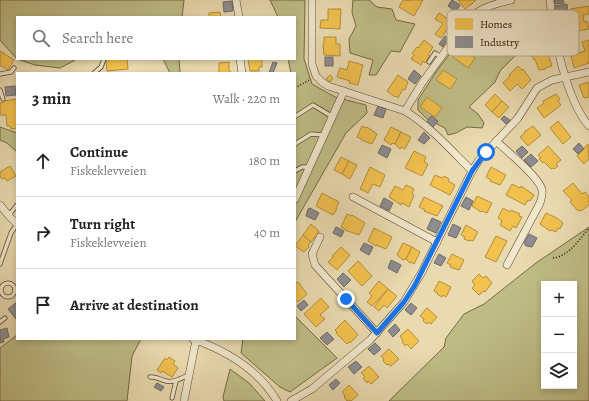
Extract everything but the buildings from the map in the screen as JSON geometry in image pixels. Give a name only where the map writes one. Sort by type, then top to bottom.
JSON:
[{"type":"street","points":[[236,0],[239,16]]},
{"type":"street","points":[[312,0],[312,64],[316,76],[328,86],[405,111],[412,115],[443,142],[472,171]]},
{"type":"street","points":[[481,10],[491,4],[511,0]]},
{"type":"street","points":[[550,0],[551,10]]},
{"type":"street","points":[[405,111],[447,48]]},
{"type":"street","points":[[560,56],[565,76],[577,108],[589,126]]},
{"type":"street","points":[[240,60],[242,72]]},
{"type":"street","points":[[292,401],[312,389],[377,333],[394,315],[410,294],[472,171],[479,160],[518,118],[537,88],[552,80],[565,76],[589,72]]},
{"type":"street","points":[[296,196],[344,91]]},
{"type":"street","points":[[496,141],[534,176],[540,184],[543,192],[540,203],[507,265]]},
{"type":"street","points":[[353,197],[437,242]]},
{"type":"street","points":[[0,205],[16,223]]},
{"type":"street","points":[[320,237],[312,254],[315,265],[377,333]]},
{"type":"street","points":[[184,401],[195,340],[208,342],[241,361],[266,385],[277,401]]},
{"type":"lane","points":[[429,62],[435,53],[441,57]]},
{"type":"lane","points":[[95,72],[101,67],[104,60]]},
{"type":"lane","points":[[0,74],[11,72],[14,68]]},
{"type":"lane","points":[[0,90],[3,99]]},
{"type":"lane","points":[[296,116],[313,105],[332,116]]},
{"type":"lane","points":[[296,143],[311,134],[324,135]]},
{"type":"lane","points":[[296,170],[302,167],[310,167]]},
{"type":"lane","points":[[9,216],[16,206]]},
{"type":"lane","points":[[0,264],[11,233],[16,226]]},
{"type":"lane","points":[[0,280],[3,284]]},
{"type":"lane","points":[[0,322],[5,318]]},
{"type":"lane","points":[[150,377],[154,376],[166,382],[176,381],[188,375]]},
{"type":"lane","points":[[172,398],[176,381]]},
{"type":"path","points":[[296,88],[316,76]]},
{"type":"path","points":[[553,258],[560,257],[568,252],[589,228]]},
{"type":"shaded area","points":[[0,0],[184,0],[182,16],[16,16],[16,58],[0,40]]},
{"type":"shaded area","points":[[270,0],[305,0],[304,59],[312,84],[335,97],[366,105],[367,113],[346,133],[296,220],[296,72],[291,72],[288,60],[296,60],[296,16],[278,16]]},
{"type":"shaded area","points":[[353,0],[369,0],[377,7],[392,9],[396,20],[415,24],[400,52],[391,51],[376,75],[369,75],[373,60],[350,53],[349,39],[356,26],[352,12]]},
{"type":"shaded area","points":[[448,56],[515,56],[500,71],[495,82],[469,107],[478,114],[484,123],[482,128],[467,127],[456,133],[448,135],[445,128],[427,119],[418,110],[418,100]]},
{"type":"shaded area","points":[[20,60],[75,60],[60,68],[35,65]]},
{"type":"shaded area","points":[[164,60],[179,60],[180,72],[170,72]]},
{"type":"shaded area","points":[[0,127],[16,133],[16,151],[7,143],[0,140]]},
{"type":"shaded area","points":[[589,227],[589,401],[389,401],[444,347],[446,338],[464,314],[484,304],[536,263]]},
{"type":"shaded area","points":[[296,317],[337,358],[290,392],[280,387],[241,353],[243,340],[296,340]]},
{"type":"shaded area","points":[[16,336],[16,340],[140,340],[132,356],[127,401],[0,401],[0,348]]},
{"type":"shaded area","points":[[230,369],[249,383],[265,401],[224,401],[223,397]]},
{"type":"route","points":[[346,299],[377,333],[394,315],[415,285],[431,256],[472,171],[486,152]]}]
